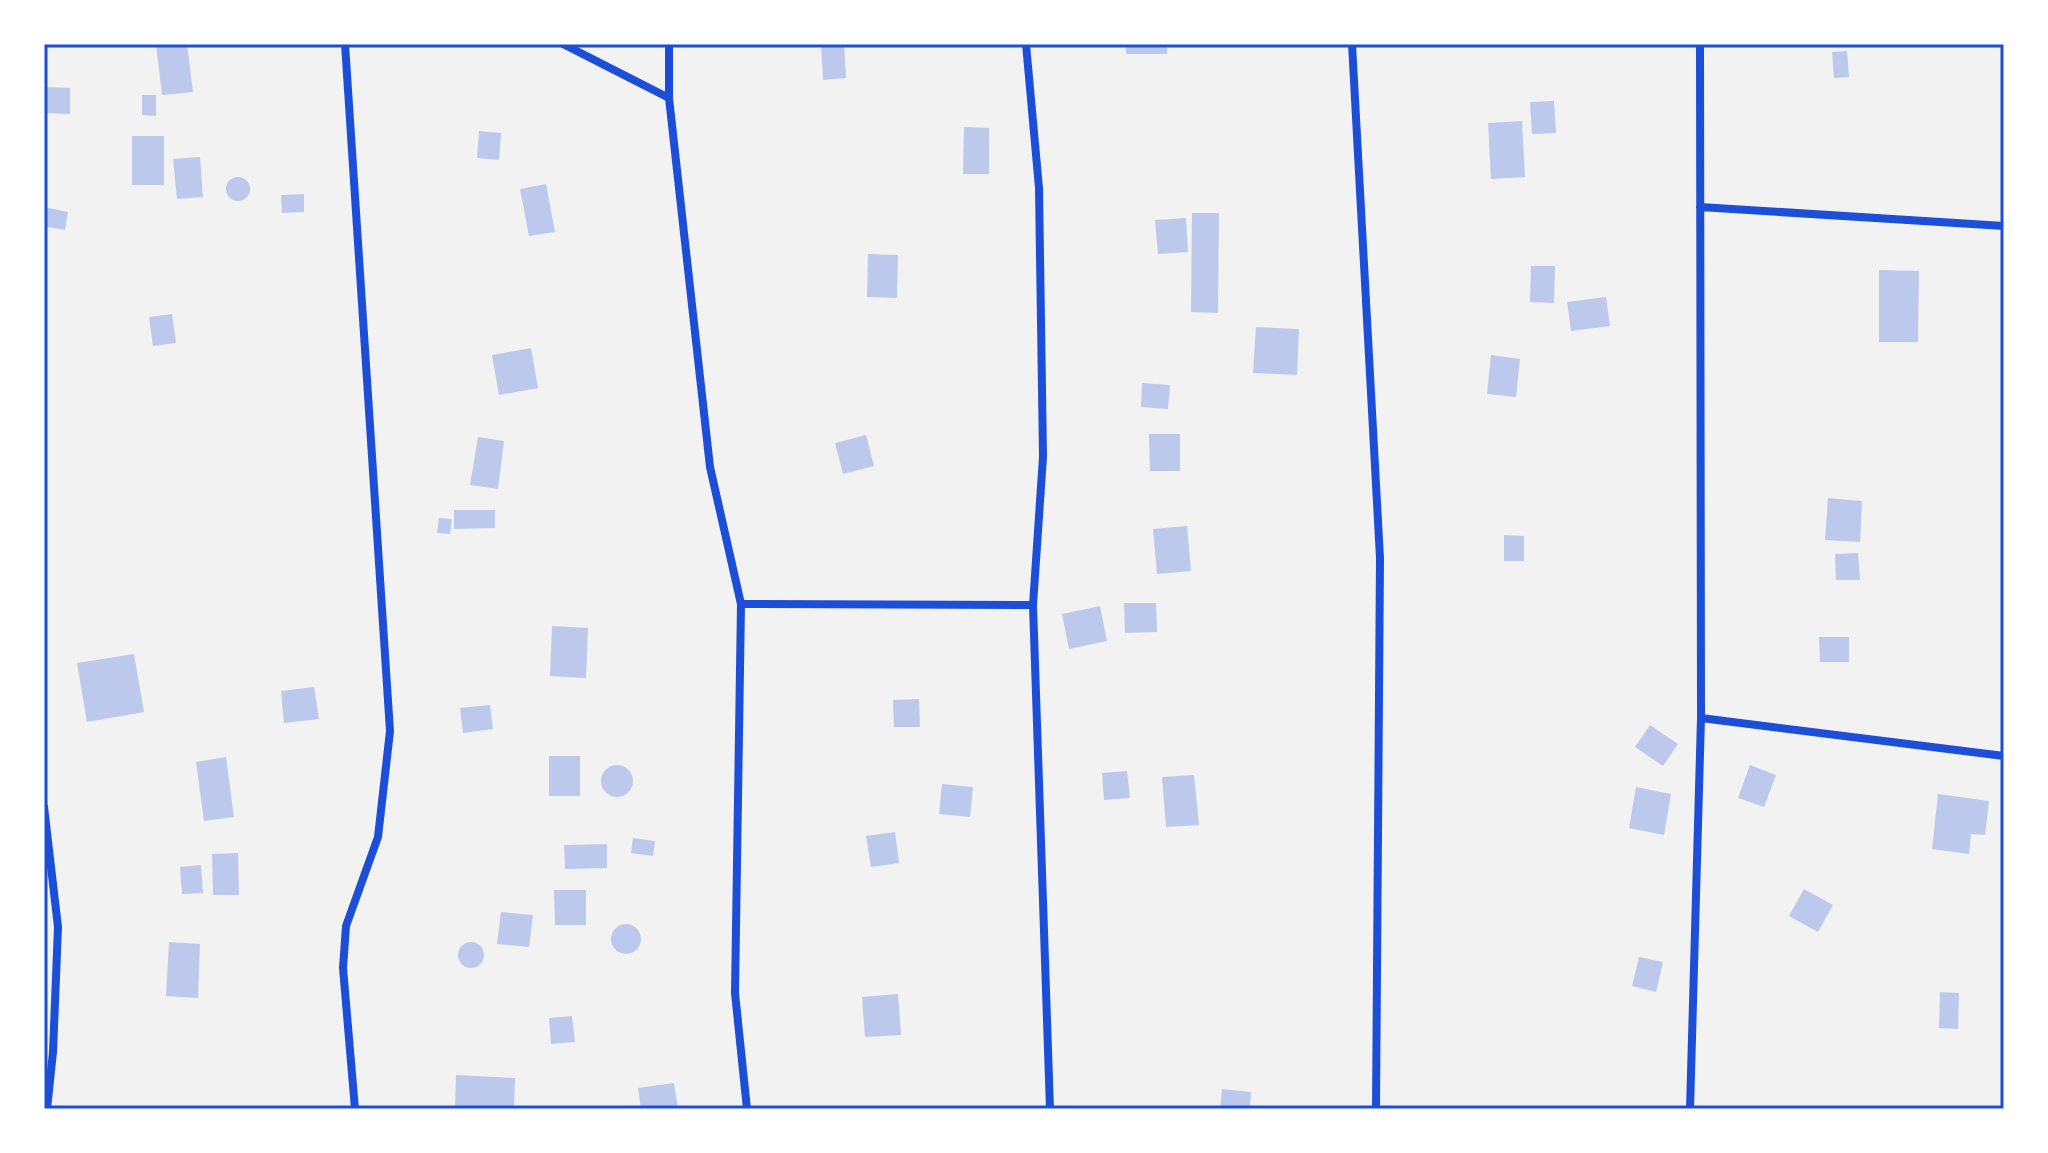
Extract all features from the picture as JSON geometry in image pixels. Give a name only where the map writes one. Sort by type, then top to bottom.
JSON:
[{"type":"street","points":[[345,44],[390,731],[378,837],[346,926],[343,968],[355,1109]]},
{"type":"street","points":[[563,44],[669,98]]},
{"type":"street","points":[[669,44],[669,98],[710,467],[741,604],[735,993],[747,1109]]},
{"type":"street","points":[[1026,44],[1039,188],[1043,457],[1033,605],[1050,1109]]},
{"type":"street","points":[[1352,44],[1380,558],[1376,1109]]},
{"type":"street","points":[[1690,1109],[1701,718],[1700,44]]},
{"type":"street","points":[[1700,207],[2004,226]]},
{"type":"street","points":[[741,604],[1033,605]]},
{"type":"street","points":[[1701,718],[2004,756]]},
{"type":"street","points":[[44,807],[58,927],[53,1052],[47,1109]]},
{"type":"building","points":[[156,44],[187,44],[193,92],[162,95]]},
{"type":"building","points":[[821,44],[844,44],[846,78],[823,80]]},
{"type":"building","points":[[1126,44],[1167,44],[1167,54],[1126,54]]},
{"type":"building","points":[[1847,51],[1849,77],[1834,78],[1832,52]]},
{"type":"building","points":[[44,87],[70,88],[70,114],[44,113]]},
{"type":"building","points":[[142,95],[156,95],[156,116],[142,115]]},
{"type":"building","points":[[1554,101],[1556,133],[1532,134],[1530,102]]},
{"type":"building","points":[[1522,121],[1525,177],[1491,179],[1488,123]]},
{"type":"building","points":[[964,127],[989,128],[989,174],[963,174]]},
{"type":"building","points":[[479,131],[501,133],[499,160],[477,158]]},
{"type":"building","points":[[132,136],[164,136],[164,185],[132,185]]},
{"type":"building","points":[[200,157],[203,197],[177,199],[173,159]]},
{"type":"building","points":[[238,177],[249,184],[250,189],[243,200],[238,201],[227,194],[226,189],[233,178]]},
{"type":"building","points":[[546,184],[555,232],[529,236],[520,189]]},
{"type":"building","points":[[304,194],[304,212],[282,213],[281,195]]},
{"type":"building","points":[[44,207],[68,212],[65,230],[44,226]]},
{"type":"building","points":[[1192,213],[1219,213],[1218,313],[1191,312]]},
{"type":"building","points":[[1186,218],[1188,252],[1158,254],[1155,220]]},
{"type":"building","points":[[868,254],[898,255],[897,298],[867,297]]},
{"type":"building","points":[[1531,266],[1555,266],[1554,303],[1530,302]]},
{"type":"building","points":[[1879,270],[1919,271],[1918,342],[1879,342]]},
{"type":"building","points":[[1606,297],[1610,326],[1571,331],[1567,302]]},
{"type":"building","points":[[172,314],[176,343],[153,346],[149,317]]},
{"type":"building","points":[[1256,327],[1299,329],[1297,375],[1253,373]]},
{"type":"building","points":[[531,348],[538,388],[499,395],[492,355]]},
{"type":"building","points":[[1491,355],[1520,359],[1516,397],[1487,394]]},
{"type":"building","points":[[1142,383],[1170,385],[1168,409],[1141,407]]},
{"type":"building","points":[[1149,434],[1180,434],[1180,471],[1150,471]]},
{"type":"building","points":[[866,435],[874,466],[843,474],[835,443]]},
{"type":"building","points":[[478,437],[504,441],[498,489],[470,485]]},
{"type":"building","points":[[1828,498],[1862,501],[1860,542],[1825,540]]},
{"type":"building","points":[[454,510],[495,510],[495,528],[454,529]]},
{"type":"building","points":[[439,518],[452,519],[450,534],[437,533]]},
{"type":"building","points":[[1187,526],[1191,571],[1157,574],[1153,529]]},
{"type":"building","points":[[1504,535],[1524,536],[1524,561],[1504,561]]},
{"type":"building","points":[[1858,553],[1860,580],[1836,580],[1835,554]]},
{"type":"building","points":[[1124,603],[1156,603],[1157,632],[1125,633]]},
{"type":"building","points":[[1100,606],[1107,641],[1069,649],[1062,614]]},
{"type":"building","points":[[552,626],[588,628],[586,678],[550,676]]},
{"type":"building","points":[[1819,637],[1849,637],[1849,662],[1820,662]]},
{"type":"building","points":[[134,654],[144,712],[87,722],[77,663]]},
{"type":"building","points":[[314,687],[319,719],[284,723],[281,691]]},
{"type":"building","points":[[919,699],[920,727],[894,727],[893,700]]},
{"type":"building","points":[[490,705],[493,729],[463,733],[460,708]]},
{"type":"building","points":[[1650,725],[1678,744],[1663,766],[1635,747]]},
{"type":"building","points":[[549,756],[580,756],[580,796],[549,796]]},
{"type":"building","points":[[226,757],[234,817],[204,821],[196,762]]},
{"type":"building","points":[[617,765],[629,769],[633,781],[629,793],[617,797],[605,793],[601,781],[605,769]]},
{"type":"building","points":[[1750,765],[1776,775],[1764,807],[1738,798]]},
{"type":"building","points":[[1127,771],[1130,798],[1104,800],[1102,773]]},
{"type":"building","points":[[1194,775],[1199,825],[1166,827],[1162,777]]},
{"type":"building","points":[[942,784],[973,787],[970,817],[939,814]]},
{"type":"building","points":[[1636,787],[1671,794],[1664,835],[1629,828]]},
{"type":"building","points":[[1938,794],[1989,801],[1985,835],[1971,834],[1969,854],[1932,849]]},
{"type":"building","points":[[895,832],[899,863],[871,867],[866,836]]},
{"type":"building","points":[[633,838],[655,841],[653,856],[631,853]]},
{"type":"building","points":[[607,844],[607,868],[565,869],[564,845]]},
{"type":"building","points":[[238,853],[239,895],[213,895],[212,854]]},
{"type":"building","points":[[201,865],[203,893],[182,894],[180,867]]},
{"type":"building","points":[[1804,889],[1833,905],[1818,932],[1789,916]]},
{"type":"building","points":[[554,890],[586,890],[586,925],[555,925]]},
{"type":"building","points":[[501,912],[533,915],[529,947],[497,944]]},
{"type":"building","points":[[626,924],[637,928],[641,939],[637,950],[626,954],[615,950],[611,939],[615,928]]},
{"type":"building","points":[[169,942],[200,944],[198,998],[166,996]]},
{"type":"building","points":[[471,942],[480,946],[484,955],[480,964],[471,968],[462,964],[458,955],[462,946]]},
{"type":"building","points":[[1639,957],[1663,962],[1656,992],[1632,986]]},
{"type":"building","points":[[1940,992],[1959,993],[1958,1029],[1939,1028]]},
{"type":"building","points":[[898,994],[901,1035],[865,1037],[862,997]]},
{"type":"building","points":[[572,1016],[575,1042],[551,1044],[549,1018]]},
{"type":"building","points":[[456,1075],[515,1078],[514,1109],[455,1109]]},
{"type":"building","points":[[674,1083],[678,1109],[641,1109],[638,1088]]},
{"type":"building","points":[[1222,1089],[1251,1092],[1250,1109],[1220,1109]]}]
